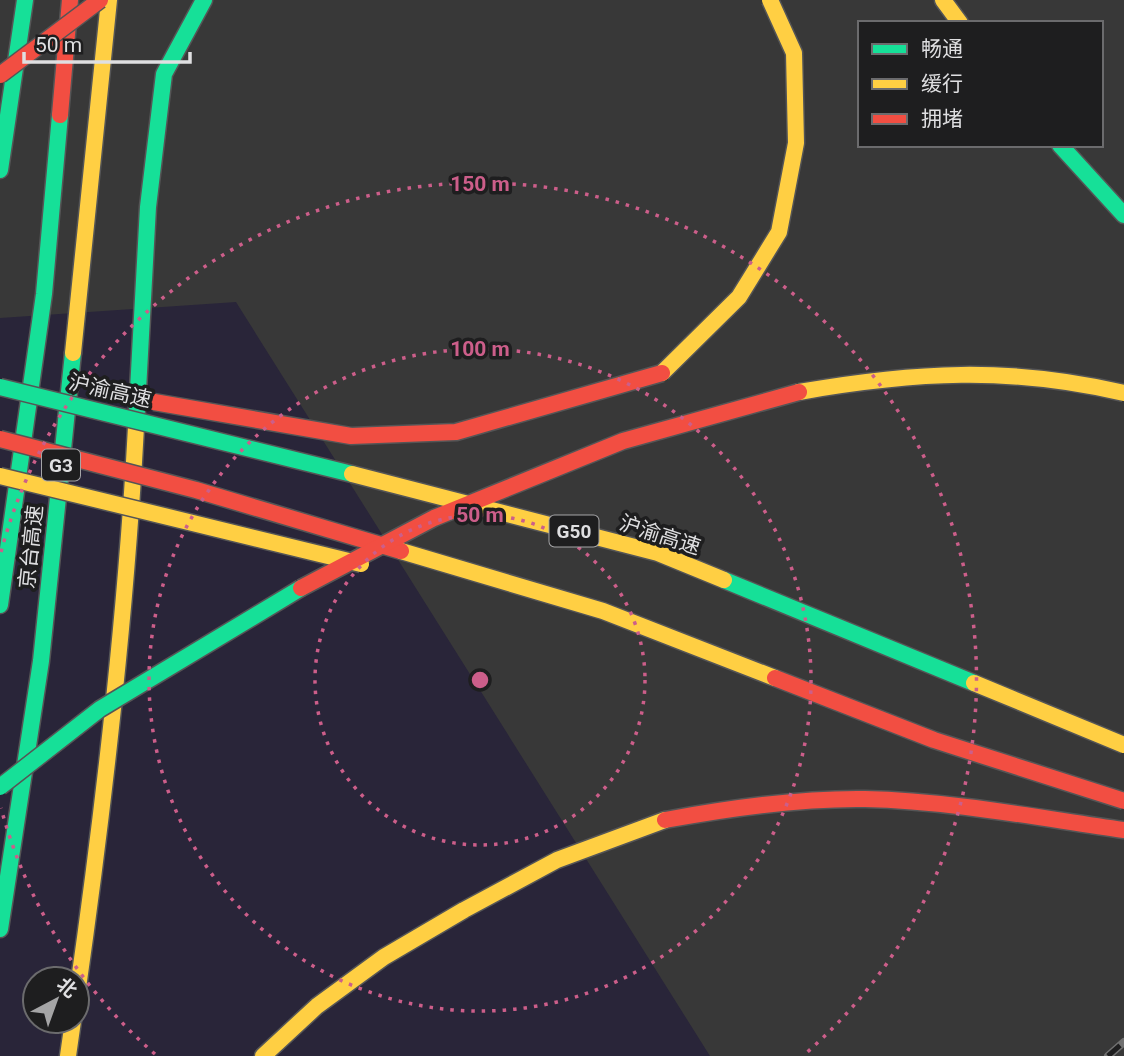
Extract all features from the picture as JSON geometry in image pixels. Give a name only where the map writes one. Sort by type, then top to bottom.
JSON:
[{"type":"highway","points":[[0,170],[25,0]]},
{"type":"highway","name":"京台高速","points":[[0,605],[44,294],[70,0]]},
{"type":"highway","points":[[0,75],[100,0]]},
{"type":"highway","name":"京台高速","points":[[0,929],[41,661],[109,0]]},
{"type":"highway","points":[[81,965],[101,827],[129,566],[148,207],[163,74],[204,0]]},
{"type":"highway","points":[[115,393],[351,436],[456,432],[665,372],[739,297],[779,232],[796,143],[794,53],[770,0]]},
{"type":"highway","points":[[943,0],[959,21]]},
{"type":"highway","points":[[1062,147],[1124,215]]},
{"type":"highway","points":[[13,371],[89,388]]},
{"type":"highway","points":[[0,787],[100,709],[267,606],[435,518],[623,441],[782,395],[879,378],[992,373],[1073,381],[1124,393]]},
{"type":"highway","name":"沪渝高速","points":[[0,387],[178,428],[658,553],[1124,745]]},
{"type":"highway","points":[[0,439],[196,490],[603,611],[934,740],[1124,801]]},
{"type":"highway","points":[[0,476],[378,569]]},
{"type":"highway","points":[[444,581],[603,611]]},
{"type":"highway","points":[[263,1056],[317,1006],[384,957],[452,916],[557,860],[666,820],[772,804],[864,799],[930,803],[1124,831]]},
{"type":"highway","points":[[68,1056],[71,1035]]},
{"type":"shaded area","points":[[236,302],[710,1056],[0,1056],[0,318]]},
{"type":"railway","points":[[1108,1056],[1124,1042]]},
{"type":"traffic: fast","points":[[0,170],[25,0]]},
{"type":"traffic: fast","points":[[136,427],[148,207],[164,74],[204,0]]},
{"type":"traffic: fast","points":[[0,605],[44,294],[60,115]]},
{"type":"traffic: fast","points":[[1062,147],[1124,215]]},
{"type":"traffic: fast","points":[[0,929],[41,661],[73,353]]},
{"type":"traffic: fast","points":[[0,387],[352,474]]},
{"type":"traffic: fast","points":[[724,580],[974,683]]},
{"type":"traffic: fast","points":[[0,787],[100,709],[301,588]]},
{"type":"traffic: slow","points":[[73,353],[109,0]]},
{"type":"traffic: slow","points":[[662,373],[739,297],[779,232],[796,143],[794,53],[770,0]]},
{"type":"traffic: slow","points":[[943,0],[959,21]]},
{"type":"traffic: slow","points":[[799,392],[882,380],[962,375],[1041,379],[1124,393]]},
{"type":"traffic: slow","points":[[81,965],[113,711],[136,427]]},
{"type":"traffic: slow","points":[[352,474],[658,553],[724,580]]},
{"type":"traffic: slow","points":[[0,476],[361,564]]},
{"type":"traffic: slow","points":[[401,551],[603,611],[775,678]]},
{"type":"traffic: slow","points":[[974,683],[1124,745]]},
{"type":"traffic: slow","points":[[263,1056],[317,1006],[384,957],[464,910],[557,860],[665,820]]},
{"type":"traffic: slow","points":[[68,1056],[71,1035]]},
{"type":"traffic: jam","points":[[60,115],[70,0]]},
{"type":"traffic: jam","points":[[0,75],[100,0]]},
{"type":"traffic: jam","points":[[154,402],[351,436],[456,432],[662,373]]},
{"type":"traffic: jam","points":[[301,588],[434,518],[623,441],[799,392]]},
{"type":"traffic: jam","points":[[0,439],[196,490],[401,551]]},
{"type":"traffic: jam","points":[[775,678],[934,740],[1124,801]]},
{"type":"traffic: jam","points":[[665,820],[765,805],[865,799],[963,807],[1124,830]]}]
